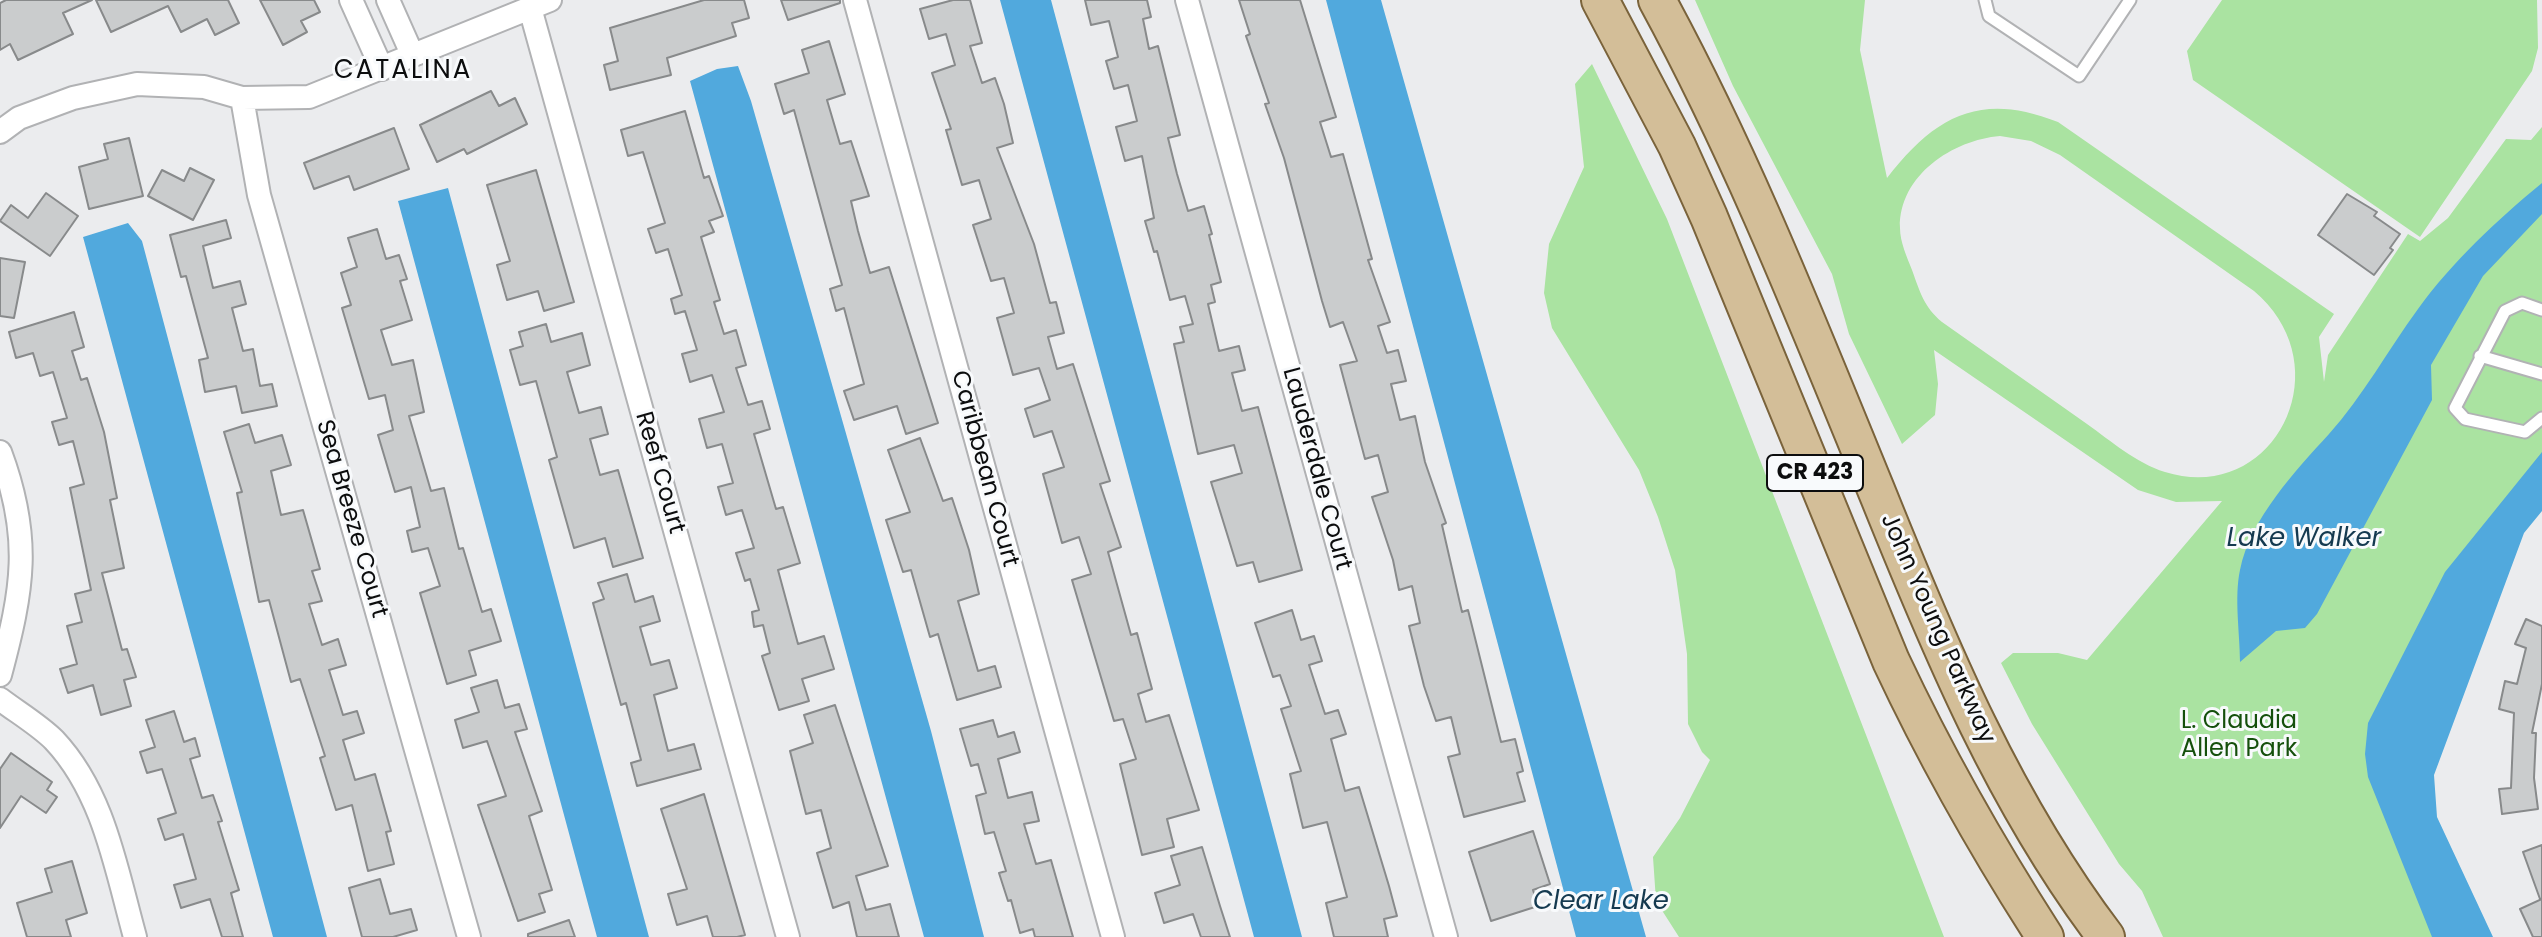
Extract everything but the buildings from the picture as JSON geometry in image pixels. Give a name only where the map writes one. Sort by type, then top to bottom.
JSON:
[{"type":"main road","name":"CR 423","points":[[1600,0],[1677,146],[1709,217],[1891,661],[1923,729],[1991,853],[2045,937]]},
{"type":"main road","name":"John Young Parkway","points":[[1657,0],[1756,197],[1960,691],[2008,785],[2097,926]]},
{"type":"street","points":[[351,0],[382,69]]},
{"type":"street","points":[[388,0],[412,54]]},
{"type":"street","name":"Caribbean Court","points":[[855,0],[1113,937]]},
{"type":"street","name":"Lauderdale Court","points":[[1187,0],[1446,937]]},
{"type":"street","points":[[0,132],[19,118],[73,98],[137,84],[204,87],[242,98],[309,97],[540,4]]},
{"type":"street","name":"Reef Court","points":[[540,4],[788,937]]},
{"type":"street","name":"Sea Breeze Court","points":[[242,98],[259,195],[469,937]]},
{"type":"street","points":[[0,452],[12,484],[24,552],[14,623],[0,675]]},
{"type":"street","points":[[0,699],[53,739],[79,772],[101,816],[135,937]]},
{"type":"lane","points":[[1985,0],[1989,16],[2079,76],[2130,0]]},
{"type":"lane","points":[[2542,310],[2514,304],[2505,311],[2480,356],[2456,413],[2465,419],[2525,432],[2542,418]]},
{"type":"lane","points":[[2480,356],[2542,374]]},
{"type":"green space","name":"L. Claudia Allen Park","points":[[1695,0],[1865,0],[1860,50],[1887,178],[1923,139],[1961,115],[2005,109],[2058,122],[2334,314],[2319,337],[2324,382],[2328,355],[2408,234],[2420,241],[2448,218],[2506,139],[2531,140],[2542,127],[2542,491],[2395,786],[2472,937],[2163,937],[2142,891],[2119,864],[2032,724],[2001,663],[2013,653],[2058,653],[2087,660],[2222,501],[2176,502],[2138,490],[1934,350],[1938,384],[1935,415],[1902,444],[1849,334],[1832,274],[1733,86]],"holes":[[[2000,136],[2031,141],[2060,155],[2254,291],[2280,322],[2293,356],[2294,391],[2284,423],[2265,450],[2238,469],[2204,477],[2165,472],[2144,463],[1942,322],[1927,305],[1900,233],[1902,209],[1909,192],[1932,164],[1964,145]]]},
{"type":"green space","points":[[2222,0],[2537,0],[2538,48],[2532,71],[2420,237],[2193,80],[2187,51]]},
{"type":"green space","points":[[1592,64],[1667,219],[1944,937],[1679,937],[1656,901],[1653,857],[1680,818],[1710,760],[1702,752],[1688,724],[1687,654],[1675,570],[1639,470],[1552,328],[1544,293],[1549,244],[1584,167],[1575,84]]},
{"type":"water","points":[[1000,0],[1051,0],[1302,937],[1254,937]]},
{"type":"water","name":"Clear Lake","points":[[1326,0],[1381,0],[1646,937],[1576,937]]},
{"type":"water","points":[[738,66],[751,101],[931,731],[984,937],[924,937],[690,81],[717,69]]},
{"type":"water","name":"Lake Walker","points":[[2542,183],[2542,214],[2483,276],[2431,365],[2432,400],[2317,614],[2305,628],[2276,631],[2240,662],[2238,581],[2245,551],[2264,514],[2289,479],[2353,404],[2445,275],[2492,227]]},
{"type":"water","points":[[448,188],[649,937],[597,937],[398,201]]},
{"type":"water","points":[[128,223],[142,241],[327,937],[273,937],[83,237]]},
{"type":"water","name":"Lake Walker","points":[[2542,452],[2542,511],[2524,533],[2434,775],[2437,817],[2493,937],[2432,937],[2368,777],[2365,754],[2368,723],[2445,572]]},
{"type":"district","name":"CATALINA","points":[[403,71]]}]
